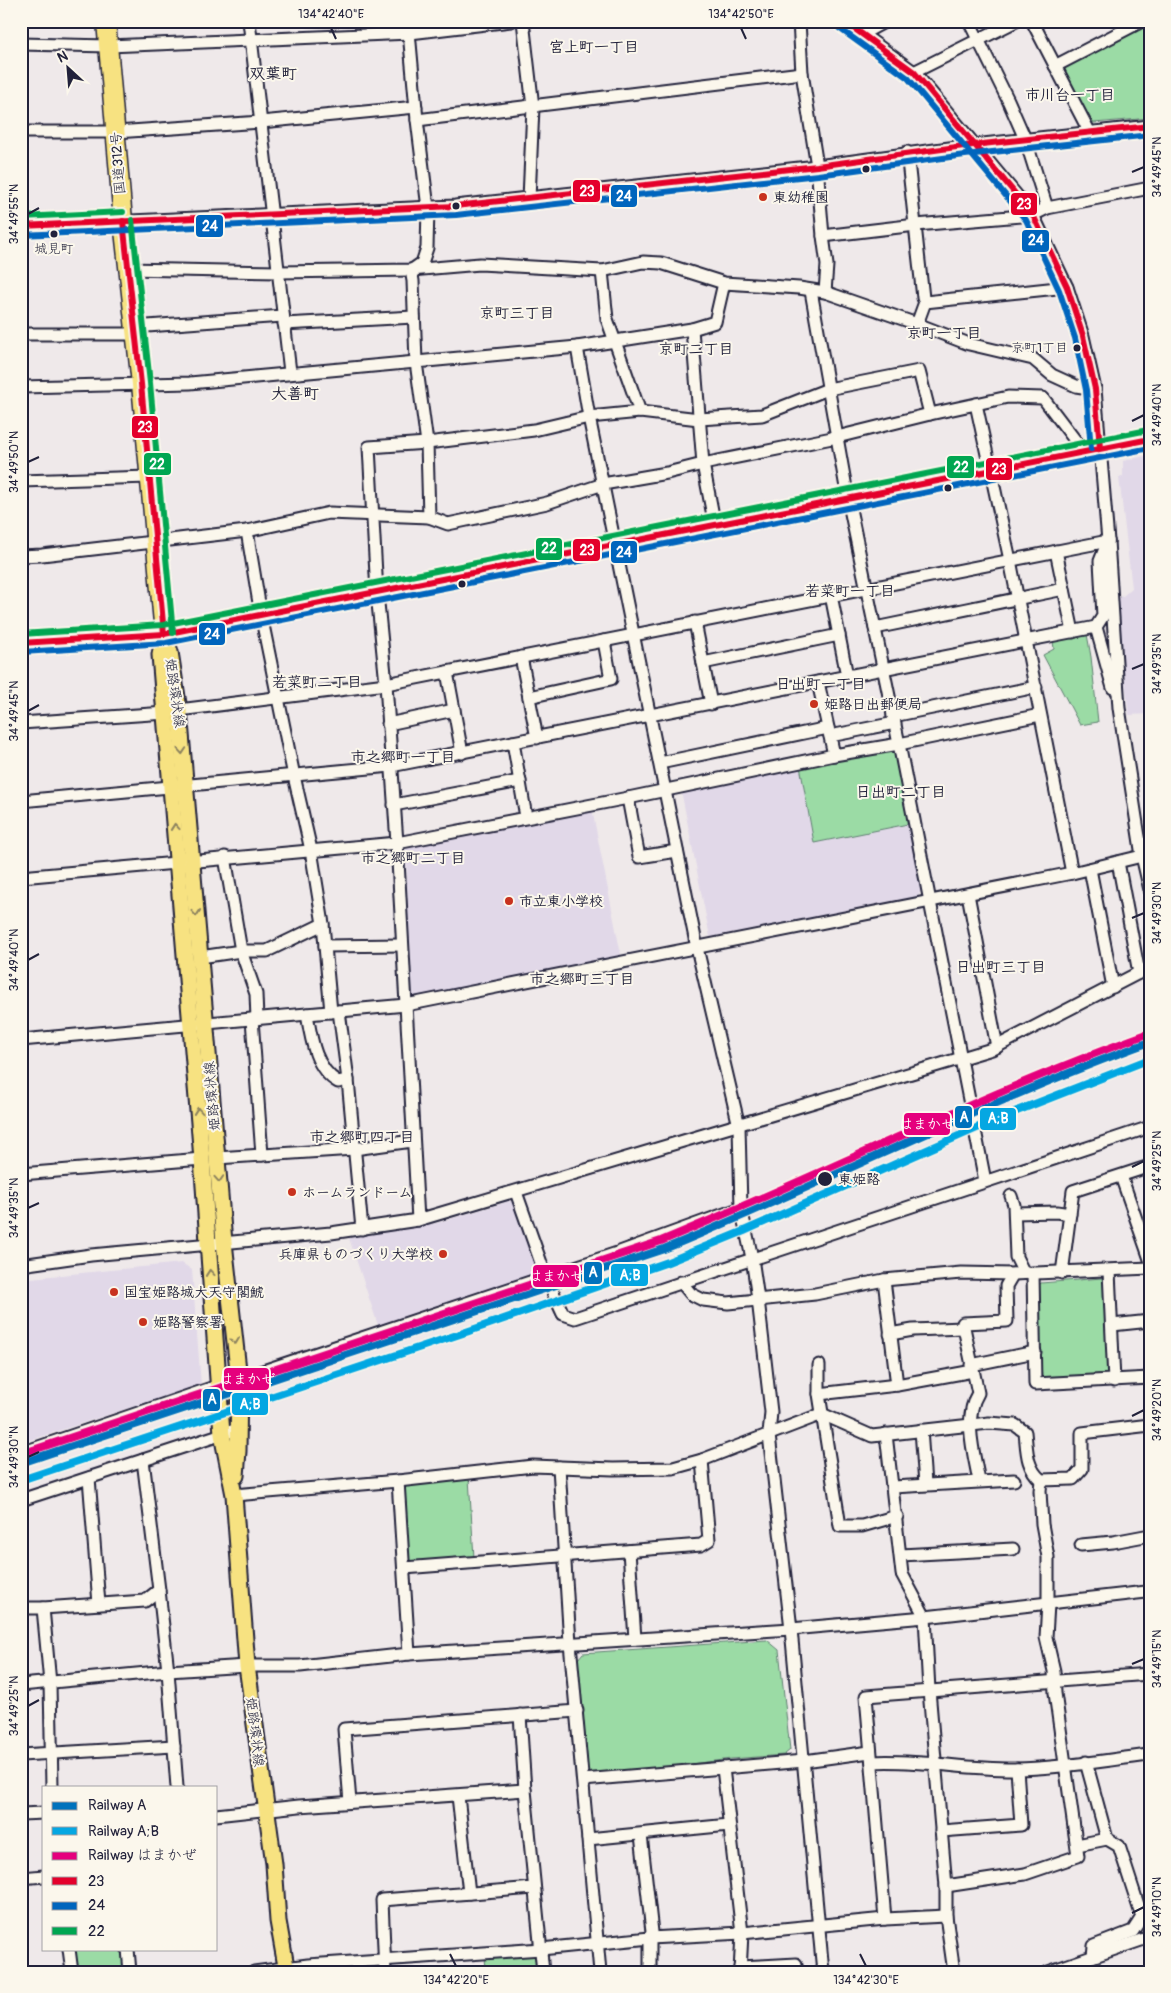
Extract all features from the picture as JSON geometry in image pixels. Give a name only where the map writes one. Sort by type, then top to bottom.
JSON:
[{"type":"highway","name":"国道312号","points":[[106,21],[123,222],[141,384],[164,634]]},
{"type":"highway","points":[[21,643],[164,634],[992,472],[1150,439]]},
{"type":"main road","name":"姫路環状線","points":[[164,634],[160,655],[172,712],[198,1025],[202,1159],[207,1244],[220,1385],[222,1434],[234,1495],[247,1666],[274,1864],[278,1921],[286,1971]]},
{"type":"main road","name":"姫路環状線","points":[[185,861],[200,957],[198,1025],[217,1158],[239,1379],[234,1495]]},
{"type":"street","points":[[249,21],[290,372]]},
{"type":"street","points":[[408,21],[417,120],[428,208],[427,248],[422,263],[411,270]]},
{"type":"street","points":[[21,44],[109,46],[410,33],[511,21]]},
{"type":"street","points":[[523,21],[533,107],[529,199]]},
{"type":"street","points":[[799,21],[802,73],[816,166],[822,236],[827,265],[825,292]]},
{"type":"street","points":[[844,21],[914,72],[975,144],[1033,215],[1067,286],[1083,336],[1095,389],[1092,450],[1108,541],[1119,708],[1142,856],[1150,890]]},
{"type":"street","points":[[862,34],[886,21]]},
{"type":"street","points":[[969,21],[1026,141],[1047,208]]},
{"type":"street","points":[[914,72],[1016,21]]},
{"type":"street","points":[[1032,21],[1090,133]]},
{"type":"street","points":[[1055,66],[1142,21]]},
{"type":"street","points":[[1147,21],[1150,27]]},
{"type":"street","points":[[417,120],[802,73]]},
{"type":"street","points":[[21,132],[116,132],[260,122],[416,106]]},
{"type":"street","points":[[21,226],[428,208],[529,199],[816,166],[975,144],[1026,141],[1150,126]]},
{"type":"street","points":[[907,152],[923,298],[925,302],[918,324]]},
{"type":"street","points":[[822,236],[916,224],[1033,215],[1047,208],[1150,188]]},
{"type":"street","points":[[128,269],[278,272],[411,270],[480,264],[602,272],[643,262],[661,263],[724,283],[799,288],[825,292],[969,344],[1033,359],[1052,375],[1076,386],[1095,389]]},
{"type":"street","points":[[411,270],[416,362],[427,443],[429,518]]},
{"type":"street","points":[[602,272],[607,319],[613,341],[640,412]]},
{"type":"street","points":[[21,387],[190,383],[290,372],[577,347],[692,329],[715,322],[724,283]]},
{"type":"street","points":[[925,302],[1067,286]]},
{"type":"street","points":[[811,291],[848,499],[884,668],[985,1180]]},
{"type":"street","points":[[21,334],[135,331],[284,320],[414,317]]},
{"type":"street","points":[[692,329],[703,464],[715,526]]},
{"type":"street","points":[[577,347],[589,417],[617,546],[697,948],[739,1126],[741,1208],[752,1258],[771,1412],[769,1435],[791,1629],[823,1972]]},
{"type":"street","points":[[418,1220],[412,1141],[397,843],[386,684],[377,593],[368,447],[427,443],[534,430],[589,417],[640,412],[699,419],[762,415],[828,389],[919,371],[930,414]]},
{"type":"street","points":[[21,556],[42,556],[247,531],[329,514],[429,518],[448,524],[547,503],[603,484],[667,473],[703,464],[837,438],[930,414],[1008,397],[1042,398],[1092,450]]},
{"type":"street","points":[[976,404],[1018,598],[1072,874]]},
{"type":"street","points":[[21,480],[149,477]]},
{"type":"street","points":[[247,531],[261,615],[311,850],[335,1011],[348,1080],[362,1229]]},
{"type":"street","points":[[21,723],[172,712],[386,684],[1108,541]]},
{"type":"street","points":[[21,801],[391,766],[1096,627],[1103,616],[1100,561],[1108,541]]},
{"type":"street","points":[[1056,551],[1073,632]]},
{"type":"street","points":[[875,628],[1064,589]]},
{"type":"street","points":[[831,595],[847,676]]},
{"type":"street","points":[[695,622],[711,704]]},
{"type":"street","points":[[1096,627],[1119,708]]},
{"type":"street","points":[[703,663],[839,635]]},
{"type":"street","points":[[529,697],[611,679],[604,641]]},
{"type":"street","points":[[521,657],[537,738]]},
{"type":"street","points":[[447,672],[462,752]]},
{"type":"street","points":[[818,682],[834,755]]},
{"type":"street","points":[[660,763],[894,719],[1036,687]]},
{"type":"street","points":[[388,724],[454,710]]},
{"type":"street","points":[[21,877],[224,857],[397,843],[1040,715]]},
{"type":"street","points":[[513,742],[526,818]]},
{"type":"street","points":[[394,805],[520,781]]},
{"type":"street","points":[[628,798],[639,857],[677,851]]},
{"type":"street","points":[[21,1040],[406,1005],[1072,874],[1142,856]]},
{"type":"street","points":[[224,857],[241,951],[256,994],[254,1019],[262,1155]]},
{"type":"street","points":[[1118,862],[1139,973]]},
{"type":"street","points":[[1090,869],[1113,987]]},
{"type":"street","points":[[968,894],[997,1047]]},
{"type":"street","points":[[200,957],[241,951],[267,951],[323,924]]},
{"type":"street","points":[[325,946],[402,945]]},
{"type":"street","points":[[21,1264],[91,1255],[362,1229],[418,1220],[739,1126],[997,1047],[1150,968]]},
{"type":"street","points":[[307,1014],[312,1046],[329,1077],[338,1082],[348,1080]]},
{"type":"street","points":[[516,1192],[546,1277],[562,1314],[575,1318],[985,1180],[1150,1127]]},
{"type":"street","points":[[217,1158],[354,1150],[412,1141]]},
{"type":"street","points":[[21,1174],[202,1159]]},
{"type":"street","points":[[1062,1272],[1073,1191],[1150,1166]]},
{"type":"street","points":[[1122,1176],[1150,1259]]},
{"type":"street","points":[[1011,1196],[1015,1213],[1016,1256],[1023,1273],[1034,1352],[1036,1384],[1150,1378]]},
{"type":"street","points":[[239,1379],[617,1254],[741,1208]]},
{"type":"street","points":[[1015,1213],[1057,1212],[1070,1214]]},
{"type":"street","points":[[681,1282],[691,1294],[703,1300],[728,1303],[815,1294],[884,1280],[961,1273],[1109,1271],[1150,1268]]},
{"type":"street","points":[[1109,1271],[1114,1381]]},
{"type":"street","points":[[979,1481],[970,1429],[973,1401],[978,1392],[962,1323],[1006,1321],[1006,1286],[1023,1273]]},
{"type":"street","points":[[884,1280],[897,1385]]},
{"type":"street","points":[[1112,1325],[1150,1321]]},
{"type":"street","points":[[890,1334],[913,1330],[963,1328]]},
{"type":"street","points":[[819,1394],[897,1385],[1034,1352]]},
{"type":"street","points":[[819,1366],[819,1394],[840,1526],[862,1526],[897,1516]]},
{"type":"street","points":[[21,1453],[220,1385]]},
{"type":"street","points":[[234,1495],[398,1481],[533,1466],[673,1468],[702,1460],[822,1414],[872,1436],[989,1424],[1015,1425],[1025,1432],[1028,1463],[1034,1474],[1041,1480],[1073,1480],[1082,1469],[1082,1433],[1150,1425]]},
{"type":"street","points":[[21,1500],[238,1429]]},
{"type":"street","points":[[921,1430],[925,1484]]},
{"type":"street","points":[[886,1434],[894,1487],[902,1574],[925,1617],[929,1690],[946,1886],[946,1916],[954,1972]]},
{"type":"street","points":[[143,1460],[168,1671],[176,1786]]},
{"type":"street","points":[[404,1568],[701,1545],[709,1540],[702,1460]]},
{"type":"street","points":[[559,1467],[563,1556],[570,1643],[600,1972]]},
{"type":"street","points":[[89,1478],[99,1604]]},
{"type":"street","points":[[894,1487],[1014,1480]]},
{"type":"street","points":[[946,1886],[1025,1874],[1078,1856],[1064,1765],[1054,1671],[1046,1637],[1048,1557],[1042,1524],[1041,1480]]},
{"type":"street","points":[[398,1481],[409,1654]]},
{"type":"street","points":[[1081,1545],[1114,1542],[1150,1535]]},
{"type":"street","points":[[901,1555],[1013,1549]]},
{"type":"street","points":[[628,1551],[635,1639]]},
{"type":"street","points":[[21,1685],[168,1671],[247,1666],[300,1666],[409,1654],[791,1629],[1048,1604],[1146,1592],[1150,1589]]},
{"type":"street","points":[[21,1608],[145,1600],[159,1590]]},
{"type":"street","points":[[44,1608],[50,1683],[52,1786]]},
{"type":"street","points":[[885,1919],[866,1696],[1149,1674]]},
{"type":"street","points":[[350,1802],[344,1729],[576,1711]]},
{"type":"street","points":[[520,1715],[524,1790],[543,1972]]},
{"type":"street","points":[[21,1755],[174,1746]]},
{"type":"street","points":[[583,1780],[871,1757],[935,1765],[1017,1769],[1150,1755]]},
{"type":"street","points":[[1086,1762],[1107,1839]]},
{"type":"street","points":[[723,1768],[742,1933],[740,1969],[796,1964],[796,1972]]},
{"type":"street","points":[[941,1831],[1021,1825],[1017,1769]]},
{"type":"street","points":[[218,1815],[350,1802],[524,1790]]},
{"type":"street","points":[[458,1796],[468,1893]]},
{"type":"street","points":[[21,1814],[42,1812]]},
{"type":"street","points":[[588,1839],[729,1825]]},
{"type":"street","points":[[641,1835],[652,1932],[650,1938],[650,1972]]},
{"type":"street","points":[[1076,1845],[1107,1839],[1119,1846],[1142,1918],[1133,1931],[1094,1946],[1093,1956]]},
{"type":"street","points":[[21,1878],[42,1876]]},
{"type":"street","points":[[385,1966],[382,1900],[534,1888]]},
{"type":"street","points":[[254,1972],[385,1966],[598,1942],[742,1933],[885,1919],[946,1916]]},
{"type":"street","points":[[1048,1972],[1150,1937]]},
{"type":"street","points":[[69,1950],[72,1972]]},
{"type":"street","points":[[128,1950],[130,1972]]},
{"type":"shaded area","points":[[1150,455],[1150,714],[1129,715],[1115,598],[1123,596],[1132,588],[1119,477],[1123,476],[1123,461]]},
{"type":"shaded area","points":[[800,766],[814,843],[908,824],[921,891],[918,896],[710,937],[681,790]]},
{"type":"shaded area","name":"市立東小学校","points":[[592,809],[621,955],[414,998],[410,993],[406,846]]},
{"type":"shaded area","name":"兵庫県ものづくり大学校","points":[[510,1201],[515,1204],[537,1270],[536,1275],[379,1328],[349,1238],[437,1223]]},
{"type":"shaded area","points":[[182,1263],[192,1270],[201,1385],[21,1443],[21,1279]]},
{"type":"green space","points":[[1141,26],[1146,31],[1150,42],[1150,118],[1094,123],[1089,120],[1063,71],[1066,65]]},
{"type":"green space","points":[[1087,634],[1098,722],[1080,725],[1043,655],[1054,649],[1053,641]]},
{"type":"green space","points":[[890,748],[895,753],[908,824],[814,843],[800,766]]},
{"type":"green space","points":[[1102,1278],[1106,1281],[1110,1369],[1107,1374],[1042,1380],[1037,1287],[1041,1283]]},
{"type":"green space","points":[[469,1478],[474,1558],[413,1563],[408,1558],[403,1489],[407,1484]]},
{"type":"green space","points":[[767,1640],[779,1650],[790,1750],[784,1755],[731,1759],[593,1776],[588,1770],[578,1659],[583,1653]]},
{"type":"green space","points":[[72,1950],[123,1950],[125,1972],[75,1972]]},
{"type":"green space","points":[[533,1953],[537,1957],[538,1972],[486,1972],[485,1956]]},
{"type":"rail line","name":"はまかぜ","points":[[21,1454],[661,1241],[1024,1082],[1147,1034]]},
{"type":"rail line","name":"A","points":[[21,1463],[664,1249],[1027,1090],[1150,1042]]},
{"type":"rail line","name":"A;B","points":[[24,1479],[469,1331],[668,1262],[744,1231],[1004,1116],[1150,1059]]},
{"type":"transit line","name":"23","points":[[844,21],[914,72],[1033,215],[1067,287],[1083,336],[1095,389],[1100,448]]},
{"type":"transit line","name":"24","points":[[839,28],[908,78],[1026,220],[1059,290],[1075,338],[1086,390],[1091,449]]},
{"type":"transit line","name":"23","points":[[21,226],[455,206],[817,166],[964,146],[1150,126]]},
{"type":"transit line","name":"24","points":[[21,235],[456,215],[818,175],[965,155],[1150,135]]},
{"type":"transit line","name":"22","points":[[21,217],[123,212]]},
{"type":"transit line","name":"22","points":[[132,220],[150,383],[173,633]]},
{"type":"transit line","name":"23","points":[[123,221],[141,384],[164,634]]},
{"type":"transit line","name":"22","points":[[21,634],[163,625],[1148,430]]},
{"type":"transit line","name":"23","points":[[21,643],[164,634],[1150,439]]},
{"type":"transit line","name":"24","points":[[22,652],[166,643],[1150,448]]},
{"type":"place","name":"東幼稚園","points":[[763,197]]},
{"type":"place","name":"城見町","points":[[54,234]]},
{"type":"place","name":"京町1丁目","points":[[1077,348]]},
{"type":"place","name":"姫路日出郵便局","points":[[814,704]]},
{"type":"place","name":"市立東小学校","points":[[509,901]]},
{"type":"place","name":"東姫路","points":[[825,1179]]},
{"type":"place","name":"ホームランドーム","points":[[292,1192]]},
{"type":"place","name":"兵庫県ものづくり大学校","points":[[443,1254]]},
{"type":"place","name":"国宝姫路城大天守閣鯱","points":[[114,1292]]},
{"type":"place","name":"姫路警察署","points":[[143,1322]]},
{"type":"district","name":"宮上町一丁目","points":[[594,47]]},
{"type":"district","name":"双葉町","points":[[273,74]]},
{"type":"district","name":"市川台一丁目","points":[[1070,95]]},
{"type":"district","name":"京町三丁目","points":[[517,313]]},
{"type":"district","name":"京町一丁目","points":[[944,333]]},
{"type":"district","name":"京町二丁目","points":[[696,349]]},
{"type":"district","name":"大善町","points":[[295,394]]},
{"type":"district","name":"若菜町一丁目","points":[[850,591]]},
{"type":"district","name":"若菜町二丁目","points":[[317,682]]},
{"type":"district","name":"日出町一丁目","points":[[821,684]]},
{"type":"district","name":"市之郷町一丁目","points":[[403,757]]},
{"type":"district","name":"日出町二丁目","points":[[901,792]]},
{"type":"district","name":"市之郷町二丁目","points":[[413,858]]},
{"type":"district","name":"日出町三丁目","points":[[1001,967]]},
{"type":"district","name":"市之郷町三丁目","points":[[582,979]]},
{"type":"district","name":"市之郷町四丁目","points":[[362,1137]]}]
